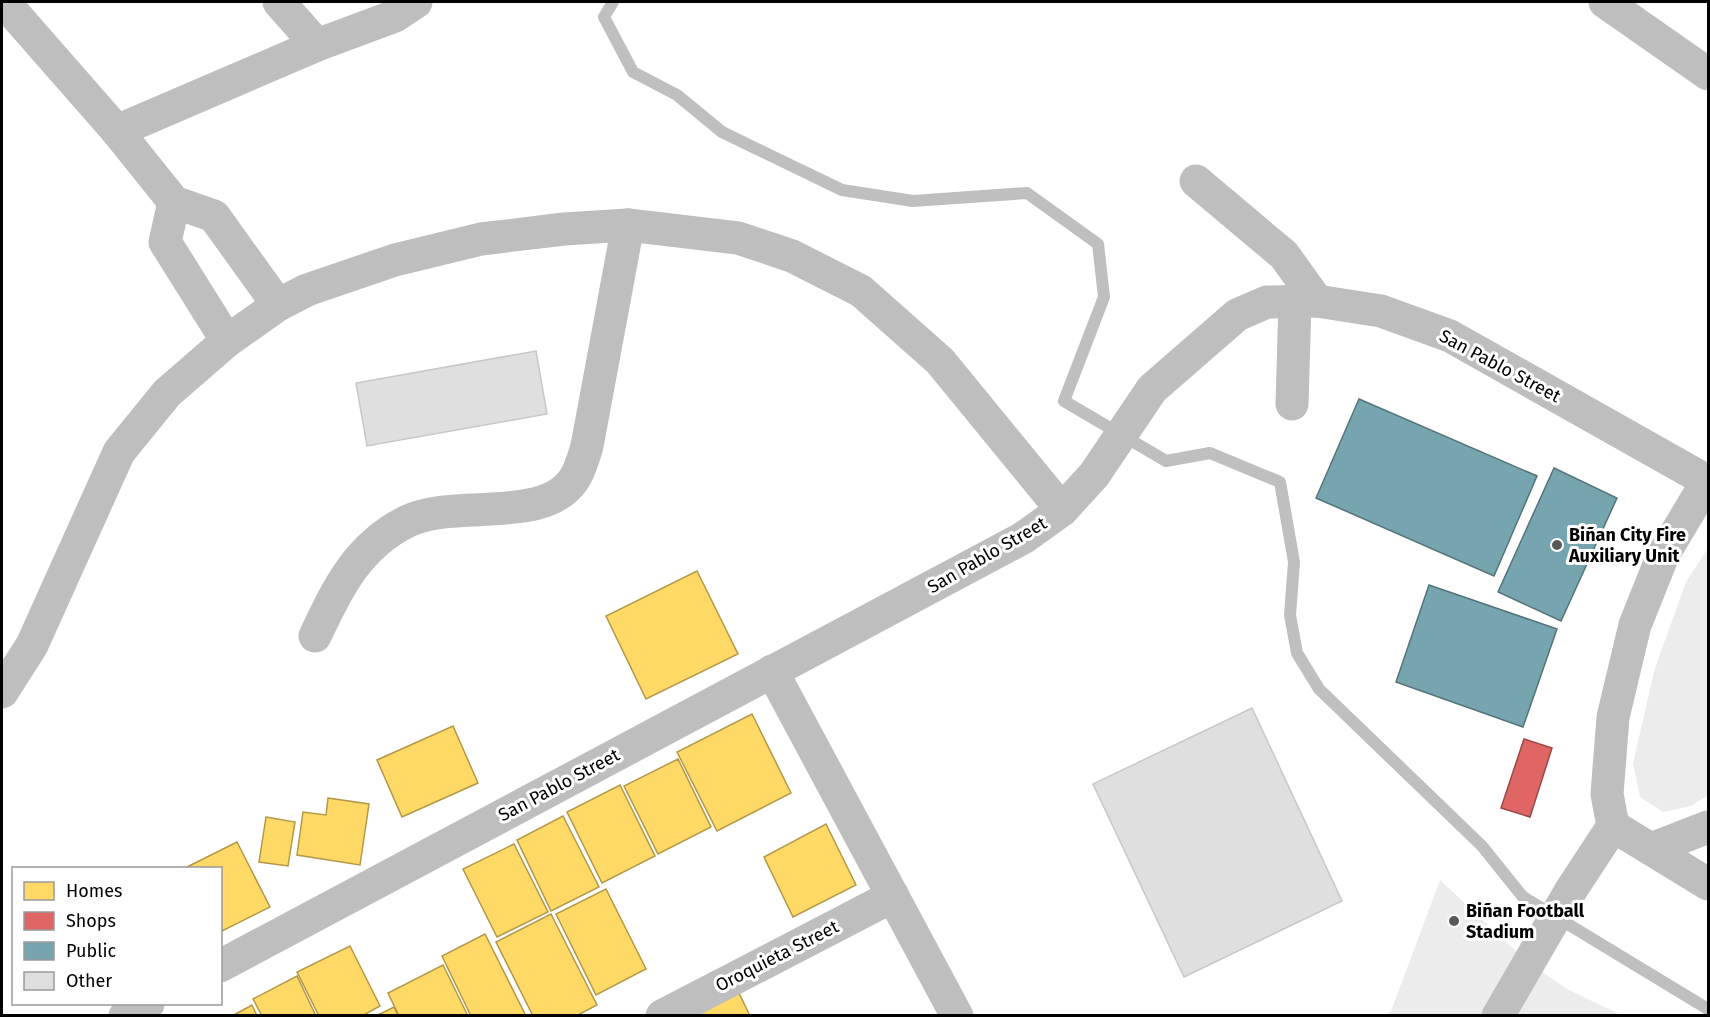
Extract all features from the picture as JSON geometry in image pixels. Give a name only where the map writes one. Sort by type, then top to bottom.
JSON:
[{"type":"street","points":[[4,2],[117,131],[174,202],[214,216],[278,305]]},
{"type":"street","points":[[279,2],[316,45]]},
{"type":"street","points":[[117,131],[316,45],[395,16],[416,2]]},
{"type":"street","points":[[1605,2],[1708,74]]},
{"type":"street","points":[[1196,181],[1284,255],[1306,302],[1292,404]]},
{"type":"street","points":[[174,202],[165,242],[227,341]]},
{"type":"street","points":[[315,636],[339,583],[357,560],[408,520],[444,510],[535,505],[557,496],[575,477],[587,446],[628,225]]},
{"type":"street","points":[[2,692],[32,645],[119,452],[166,393],[227,341],[278,305],[307,290],[395,260],[482,238],[628,225],[738,238],[792,256],[861,291],[940,361],[1062,510]]},
{"type":"street","name":"San Pablo Street","points":[[222,965],[1023,538],[1062,510],[1094,475],[1152,389],[1236,315],[1267,302],[1306,302],[1381,311],[1450,336],[1708,480]]},
{"type":"street","points":[[1506,1013],[1528,962],[1571,890],[1614,826],[1607,794],[1613,717],[1635,625],[1663,555],[1708,480]]},
{"type":"street","points":[[772,671],[957,1016]]},
{"type":"street","points":[[1614,826],[1654,848],[1708,884]]},
{"type":"street","points":[[1654,848],[1708,827]]},
{"type":"street","name":"Oroquieta Street","points":[[662,1016],[893,896]]},
{"type":"street","points":[[125,1016],[146,1005]]},
{"type":"shaded area","points":[[1708,548],[1708,795],[1691,806],[1663,812],[1640,797],[1633,763],[1655,668],[1686,582]]},
{"type":"shaded area","name":"Biñan Football Stadium","points":[[1440,880],[1528,962],[1567,989],[1621,1015],[1384,1016],[1391,1011]]},
{"type":"building: Homes","points":[[697,571],[738,654],[646,699],[606,616]]},
{"type":"building: Homes","points":[[752,714],[791,793],[717,831],[677,752]]},
{"type":"building: Homes","points":[[453,726],[478,783],[402,817],[377,760]]},
{"type":"building: Homes","points":[[678,759],[711,827],[658,854],[624,786]]},
{"type":"building: Homes","points":[[620,785],[655,856],[602,883],[567,812]]},
{"type":"building: Homes","points":[[328,798],[369,804],[360,865],[297,855],[303,812],[326,815]]},
{"type":"building: Homes","points":[[563,816],[599,887],[551,911],[517,840]]},
{"type":"building: Homes","points":[[266,817],[295,822],[288,866],[259,862]]},
{"type":"building: Homes","points":[[826,824],[856,885],[793,917],[764,857]]},
{"type":"building: Homes","points":[[237,842],[270,907],[222,931],[222,867],[187,867]]},
{"type":"building: Homes","points":[[514,844],[548,912],[497,937],[463,869]]},
{"type":"building: Homes","points":[[606,889],[646,969],[596,995],[556,914]]},
{"type":"building: Homes","points":[[551,914],[597,1005],[576,1016],[533,1016],[496,942]]},
{"type":"building: Homes","points":[[485,934],[526,1016],[471,1016],[442,956]]},
{"type":"building: Homes","points":[[350,946],[380,1006],[362,1016],[319,1016],[297,972]]},
{"type":"building: Homes","points":[[443,965],[468,1016],[399,1016],[388,993]]},
{"type":"building: Homes","points":[[297,976],[316,1016],[262,1016],[253,999]]},
{"type":"building: Homes","points":[[739,993],[750,1016],[693,1016]]},
{"type":"building: Homes","points":[[252,1005],[257,1016],[232,1016]]},
{"type":"building: Homes","points":[[394,1007],[398,1016],[376,1016]]},
{"type":"building: Shops","points":[[1524,739],[1552,748],[1530,817],[1501,808]]},
{"type":"building: Public","points":[[1359,399],[1537,476],[1494,576],[1316,498]]},
{"type":"building: Public","name":"Biñan City Fire Auxiliary Unit","points":[[1554,468],[1617,498],[1561,621],[1498,592]]},
{"type":"building: Public","points":[[1429,585],[1557,629],[1523,727],[1396,682]]},
{"type":"building: Other","points":[[536,351],[547,414],[367,446],[356,383]]},
{"type":"building: Other","points":[[1252,708],[1342,901],[1184,977],[1093,784]]},
{"type":"waterway","points":[[613,2],[604,17],[633,72],[677,95],[722,132],[842,190],[913,201],[1027,193],[1098,244],[1104,297],[1064,401],[1166,461],[1210,453],[1280,482],[1294,562],[1290,615],[1297,653],[1319,689],[1482,846],[1523,897],[1708,1009]]},
{"type":"place","name":"Biñan City Fire Auxiliary Unit","points":[[1557,545]]},
{"type":"place","name":"Biñan Football Stadium","points":[[1454,921]]}]
